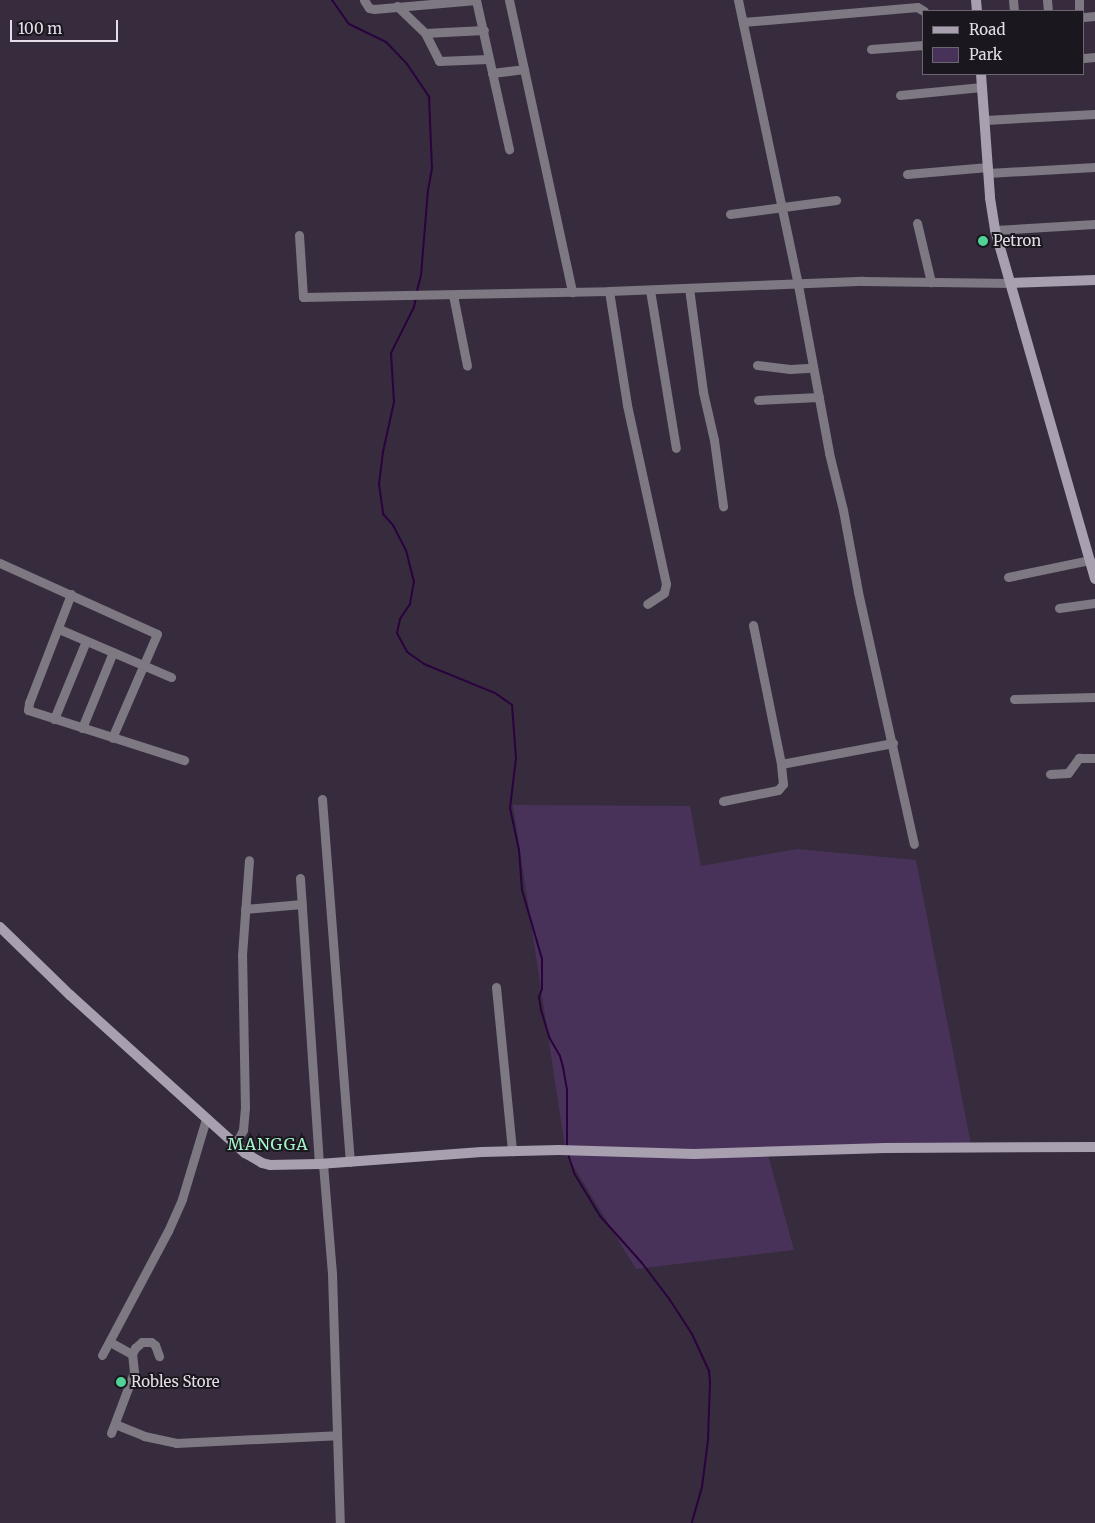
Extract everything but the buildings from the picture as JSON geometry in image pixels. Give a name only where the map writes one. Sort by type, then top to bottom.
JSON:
[{"type":"street","points":[[364,0],[369,8],[374,9],[476,0],[509,149]]},
{"type":"street","points":[[509,0],[572,292]]},
{"type":"street","points":[[738,0],[798,285],[812,368],[858,592],[914,844]]},
{"type":"street","points":[[397,6],[425,33],[439,61],[488,59]]},
{"type":"street","points":[[743,22],[917,7],[922,10]]},
{"type":"street","points":[[425,33],[484,30]]},
{"type":"street","points":[[871,49],[922,45]]},
{"type":"street","points":[[492,73],[524,69]]},
{"type":"street","points":[[981,75],[988,170],[995,230],[1095,579]]},
{"type":"street","points":[[900,95],[982,87]]},
{"type":"street","points":[[984,120],[1095,114]]},
{"type":"street","points":[[907,174],[1095,167]]},
{"type":"street","points":[[730,214],[836,200]]},
{"type":"street","points":[[917,223],[931,282]]},
{"type":"street","points":[[995,230],[1095,224]]},
{"type":"street","points":[[299,235],[303,297],[408,297],[798,285],[863,281],[1011,283],[1095,280]]},
{"type":"street","points":[[689,288],[703,392],[714,440],[723,506]]},
{"type":"street","points":[[650,290],[676,448]]},
{"type":"street","points":[[609,291],[626,396],[666,584],[664,593],[646,604]]},
{"type":"street","points":[[453,295],[467,366]]},
{"type":"street","points":[[757,365],[790,369],[812,368]]},
{"type":"street","points":[[758,400],[819,397]]},
{"type":"street","points":[[1008,577],[1090,560]]},
{"type":"street","points":[[0,563],[157,634],[112,738]]},
{"type":"street","points":[[71,594],[28,707],[30,712],[184,760]]},
{"type":"street","points":[[1059,608],[1095,603]]},
{"type":"street","points":[[723,801],[778,790],[783,784],[781,764],[753,626]]},
{"type":"street","points":[[59,629],[171,677]]},
{"type":"street","points":[[54,720],[86,641]]},
{"type":"street","points":[[82,728],[114,652]]},
{"type":"street","points":[[1014,700],[1095,697]]},
{"type":"street","points":[[781,764],[893,743]]},
{"type":"street","points":[[1050,774],[1068,773],[1079,758],[1095,758]]},
{"type":"street","points":[[322,799],[350,1162]]},
{"type":"street","points":[[235,1144],[243,1130],[245,1108],[242,955],[249,860]]},
{"type":"street","points":[[300,878],[321,1164],[332,1274],[340,1523]]},
{"type":"street","points":[[245,908],[302,904]]},
{"type":"street","points":[[0,927],[70,995],[206,1119],[235,1144],[262,1163],[280,1166],[512,1151],[578,1150],[694,1154],[940,1147],[1095,1147]]},
{"type":"street","points":[[496,987],[512,1151]]},
{"type":"street","points":[[102,1355],[164,1239],[182,1199],[206,1119]]},
{"type":"street","points":[[111,1433],[134,1372],[132,1354],[138,1344],[147,1341],[155,1345],[159,1356]]},
{"type":"street","points":[[110,1342],[132,1354]]},
{"type":"street","points":[[115,1424],[144,1436],[176,1443],[337,1435]]},
{"type":"green space","points":[[513,805],[690,806],[701,866],[797,849],[916,860],[972,1150],[768,1155],[794,1250],[636,1269],[566,1154]]},
{"type":"waterway","points":[[332,0],[349,24],[386,42],[407,64],[429,97],[432,168],[428,190],[421,275],[417,291]]},
{"type":"waterway","points":[[416,298],[414,307],[391,353],[394,402],[383,452],[379,484],[383,514],[393,525],[406,550],[414,581],[410,604],[400,619],[397,633],[407,652],[424,664],[495,693],[512,705],[516,758],[510,808],[519,850],[522,890],[542,959],[542,989],[539,997],[541,1010],[549,1037],[560,1056],[567,1089],[567,1145]]},
{"type":"waterway","points":[[568,1154],[574,1173],[600,1216],[642,1263],[670,1300],[692,1334],[709,1371],[708,1440],[702,1487],[692,1523]]},
{"type":"place","name":"Petron","points":[[983,241]]},
{"type":"place","name":"Robles Store","points":[[121,1382]]},
{"type":"district","name":"MANGGA","points":[[268,1144]]}]
